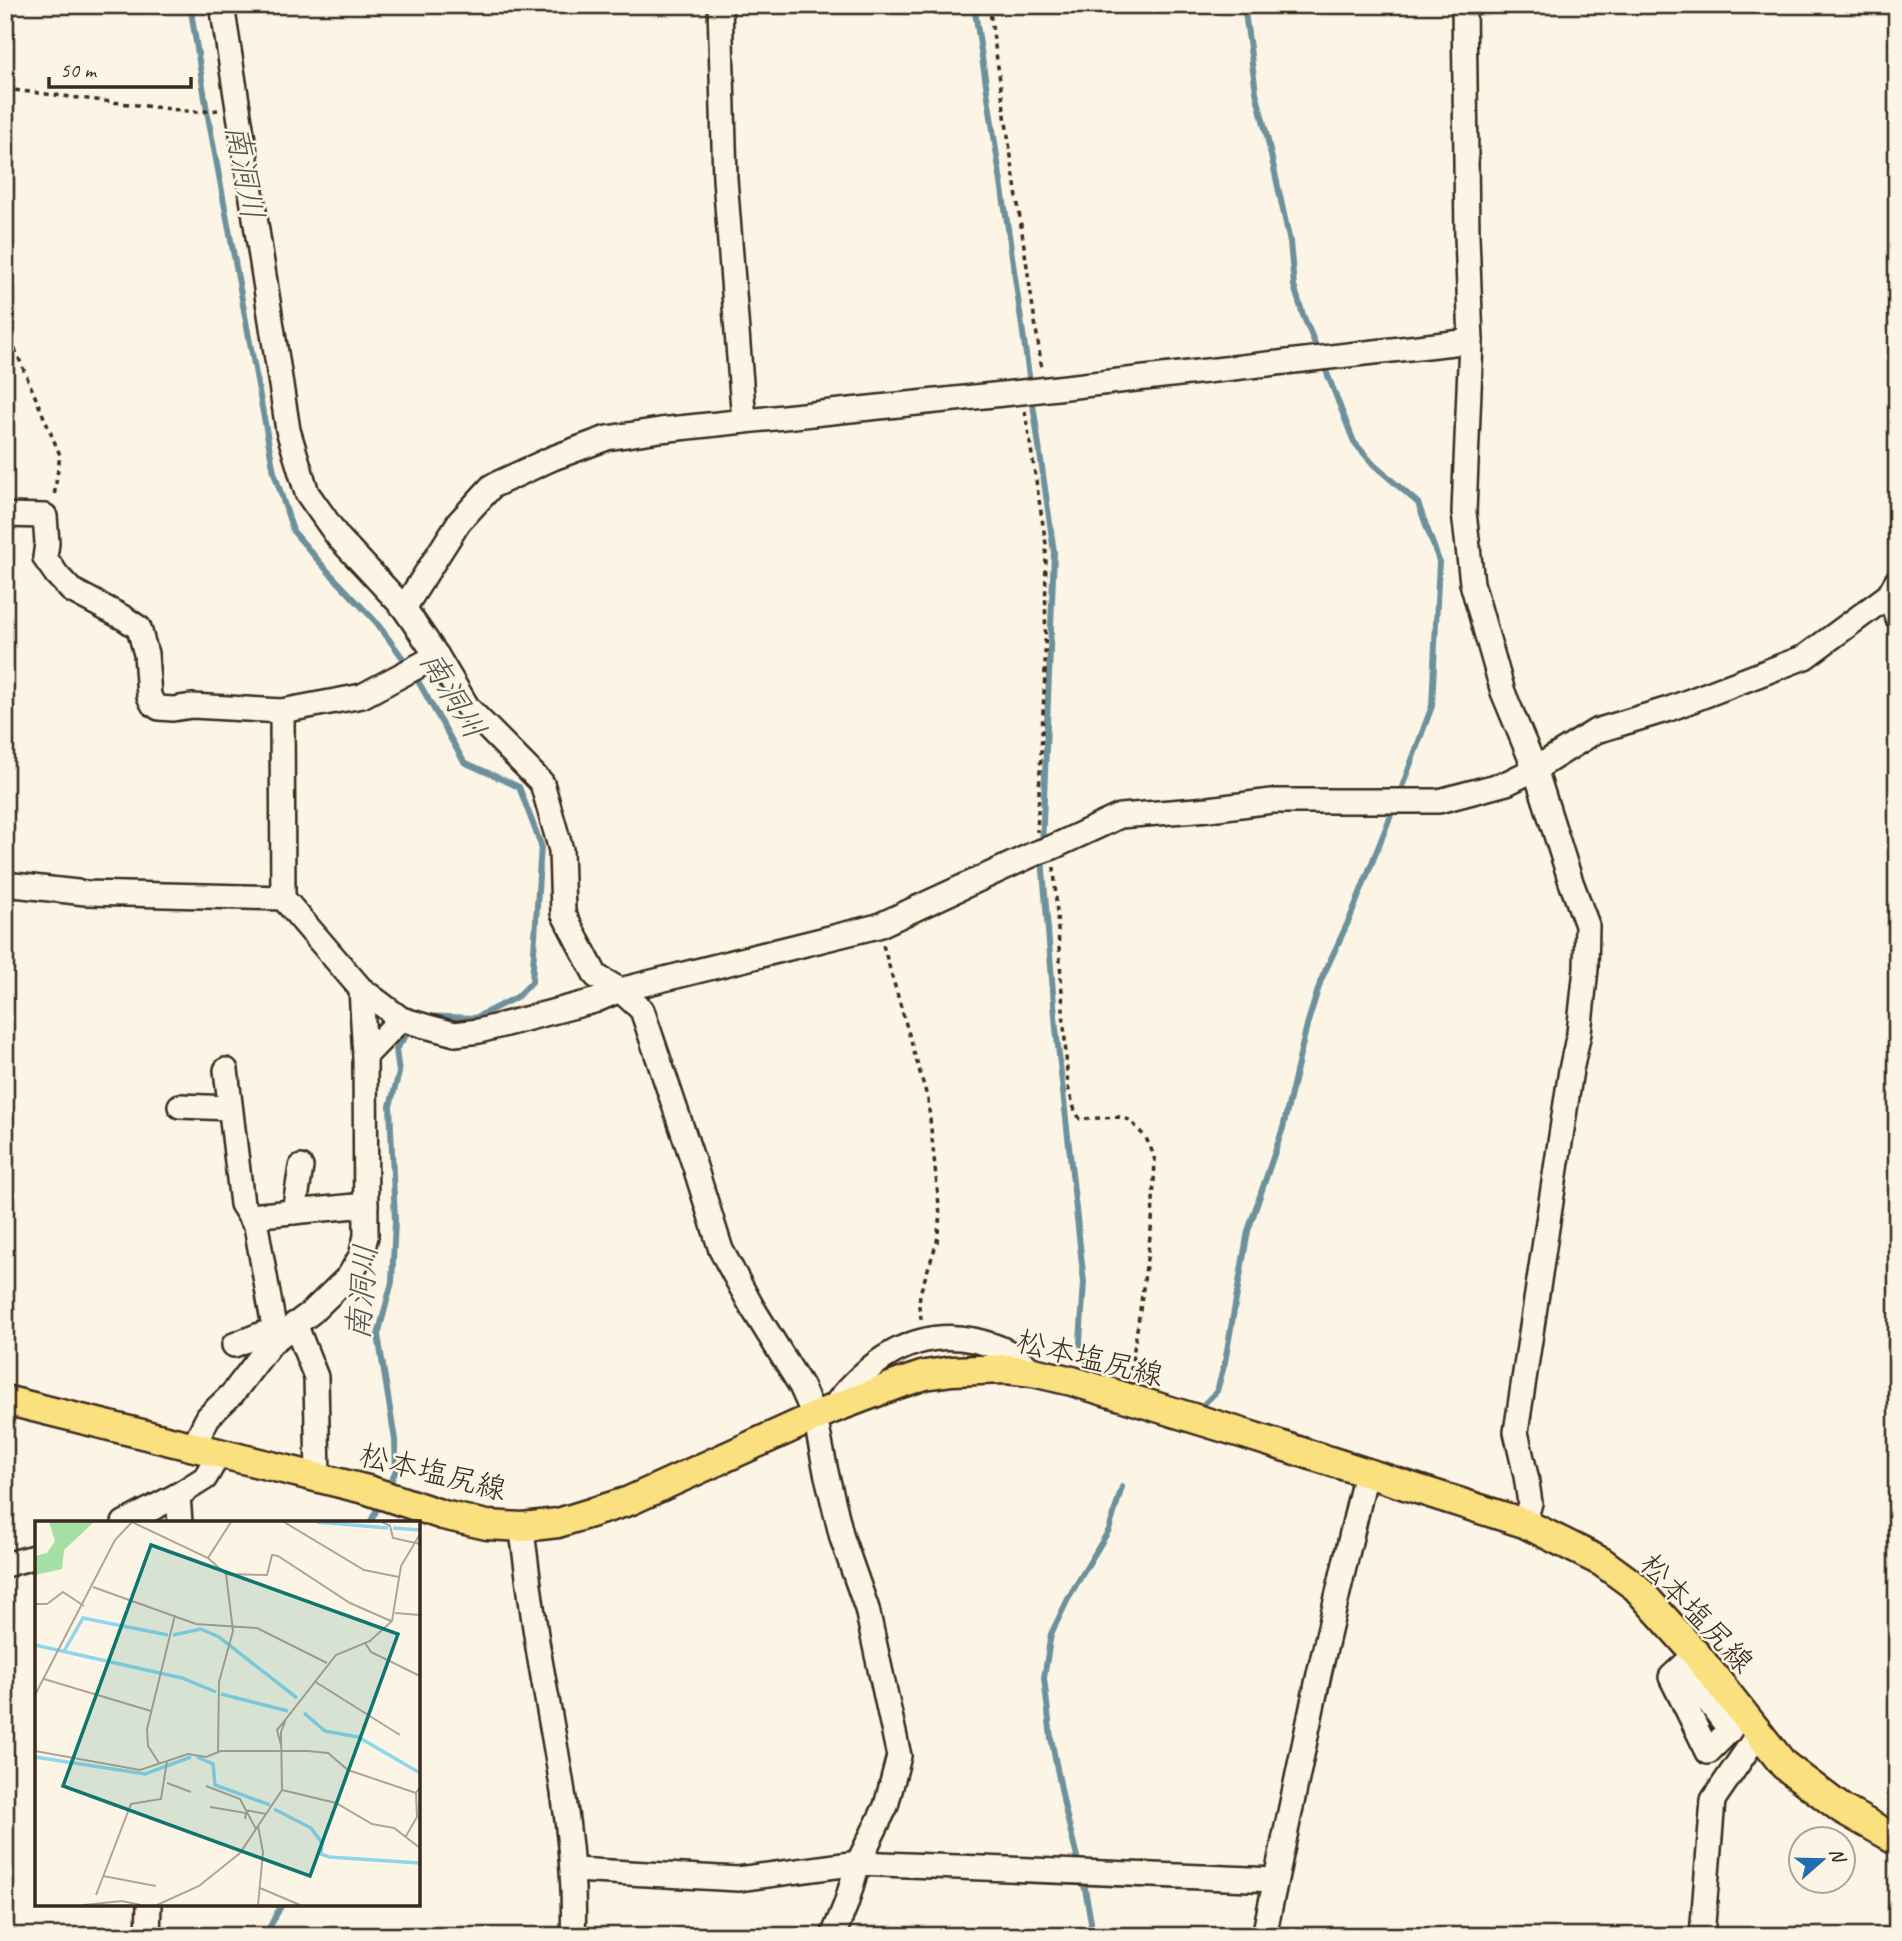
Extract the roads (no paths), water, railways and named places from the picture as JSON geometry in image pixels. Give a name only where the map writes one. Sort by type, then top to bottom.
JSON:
[{"type":"main road","name":"松本塩尻線","points":[[5,1400],[368,1490],[443,1515],[487,1525],[523,1527],[558,1523],[629,1501],[824,1413],[925,1375],[1006,1369],[1072,1381],[1524,1523],[1602,1562],[1636,1587],[1702,1660],[1784,1765],[1842,1809],[1897,1840]]},
{"type":"street","points":[[222,5],[288,430],[307,493],[338,537],[404,608],[468,708],[542,783],[561,850],[563,914],[596,976],[621,990],[642,1010],[721,1250],[752,1307],[801,1386],[824,1413],[826,1472],[842,1538],[867,1608],[899,1756],[886,1806],[858,1863],[833,1936]]},
{"type":"street","points":[[720,5],[725,179],[744,421]]},
{"type":"street","points":[[1464,5],[1471,341],[1464,512],[1472,583],[1503,692],[1535,769],[1587,925],[1588,947],[1579,1033],[1516,1432],[1530,1503],[1524,1523]]},
{"type":"street","points":[[404,608],[459,522],[492,486],[553,458],[607,438],[1471,341]]},
{"type":"street","points":[[5,515],[45,516],[46,558],[57,575],[71,590],[139,628],[146,654],[149,696],[159,708],[192,706],[282,711],[362,696],[437,656]]},
{"type":"street","points":[[282,711],[283,898],[361,989],[401,1019],[455,1034],[479,1031],[594,1002],[621,990],[878,926],[1120,816],[1272,801],[1439,801],[1507,783],[1596,731],[1669,709],[1805,657],[1893,588]]},
{"type":"street","points":[[1893,588],[1897,617]]},
{"type":"street","points":[[5,884],[86,893],[283,898]]},
{"type":"street","points":[[128,1521],[205,1478],[208,1417],[233,1393],[276,1338],[312,1312],[349,1276],[361,1256],[366,1236],[366,1205],[365,1056],[361,989]]},
{"type":"street","points":[[365,1056],[401,1019]]},
{"type":"street","points":[[226,1070],[242,1204],[256,1226],[276,1338]]},
{"type":"street","points":[[180,1106],[230,1108]]},
{"type":"street","points":[[294,1212],[301,1167]]},
{"type":"street","points":[[250,1216],[366,1205]]},
{"type":"street","points":[[295,1324],[316,1377],[318,1478]]},
{"type":"street","points":[[234,1345],[262,1334],[276,1338]]},
{"type":"street","points":[[824,1413],[884,1357],[925,1340],[952,1337],[992,1344],[1010,1352],[1033,1372]]},
{"type":"street","points":[[1264,1936],[1319,1674],[1367,1472]]},
{"type":"street","points":[[178,1495],[180,1521]]},
{"type":"street","points":[[523,1527],[541,1667],[574,1870],[573,1936]]},
{"type":"street","points":[[5,1565],[35,1557]]},
{"type":"street","points":[[1702,1936],[1713,1800],[1759,1734]]},
{"type":"street","points":[[574,1870],[738,1879],[858,1863],[1275,1880]]},
{"type":"street","points":[[148,1936],[149,1906]]},
{"type":"waterway","name":"南洞川","points":[[190,5],[274,472],[293,531],[376,622],[408,665]]},
{"type":"waterway","points":[[974,5],[1054,552],[1042,847]]},
{"type":"waterway","points":[[1244,5],[1256,92],[1290,242],[1294,286],[1319,353]]},
{"type":"waterway","points":[[1323,363],[1354,442],[1374,465],[1418,503],[1439,561],[1432,706],[1399,795]]},
{"type":"waterway","name":"南洞川","points":[[414,674],[464,762],[519,787],[541,845],[532,982],[517,997],[475,1018],[422,1016]]},
{"type":"waterway","points":[[1200,1408],[1217,1391],[1225,1362],[1248,1231],[1283,1128],[1307,1025],[1321,980],[1350,918],[1395,805]]},
{"type":"waterway","points":[[1042,858],[1056,1028],[1084,1282],[1080,1342],[1089,1370]]},
{"type":"waterway","name":"南洞川","points":[[387,1490],[396,1470],[395,1440],[378,1335],[392,1282],[395,1221],[390,1106],[399,1073],[396,1049],[413,1027]]},
{"type":"waterway","points":[[1090,1936],[1091,1922],[1085,1889],[1051,1738],[1044,1678],[1051,1634],[1070,1595],[1109,1530],[1122,1487]]},
{"type":"waterway","name":"南洞川","points":[[371,1521],[380,1503]]},
{"type":"waterway","name":"南洞川","points":[[265,1936],[281,1906]]}]
